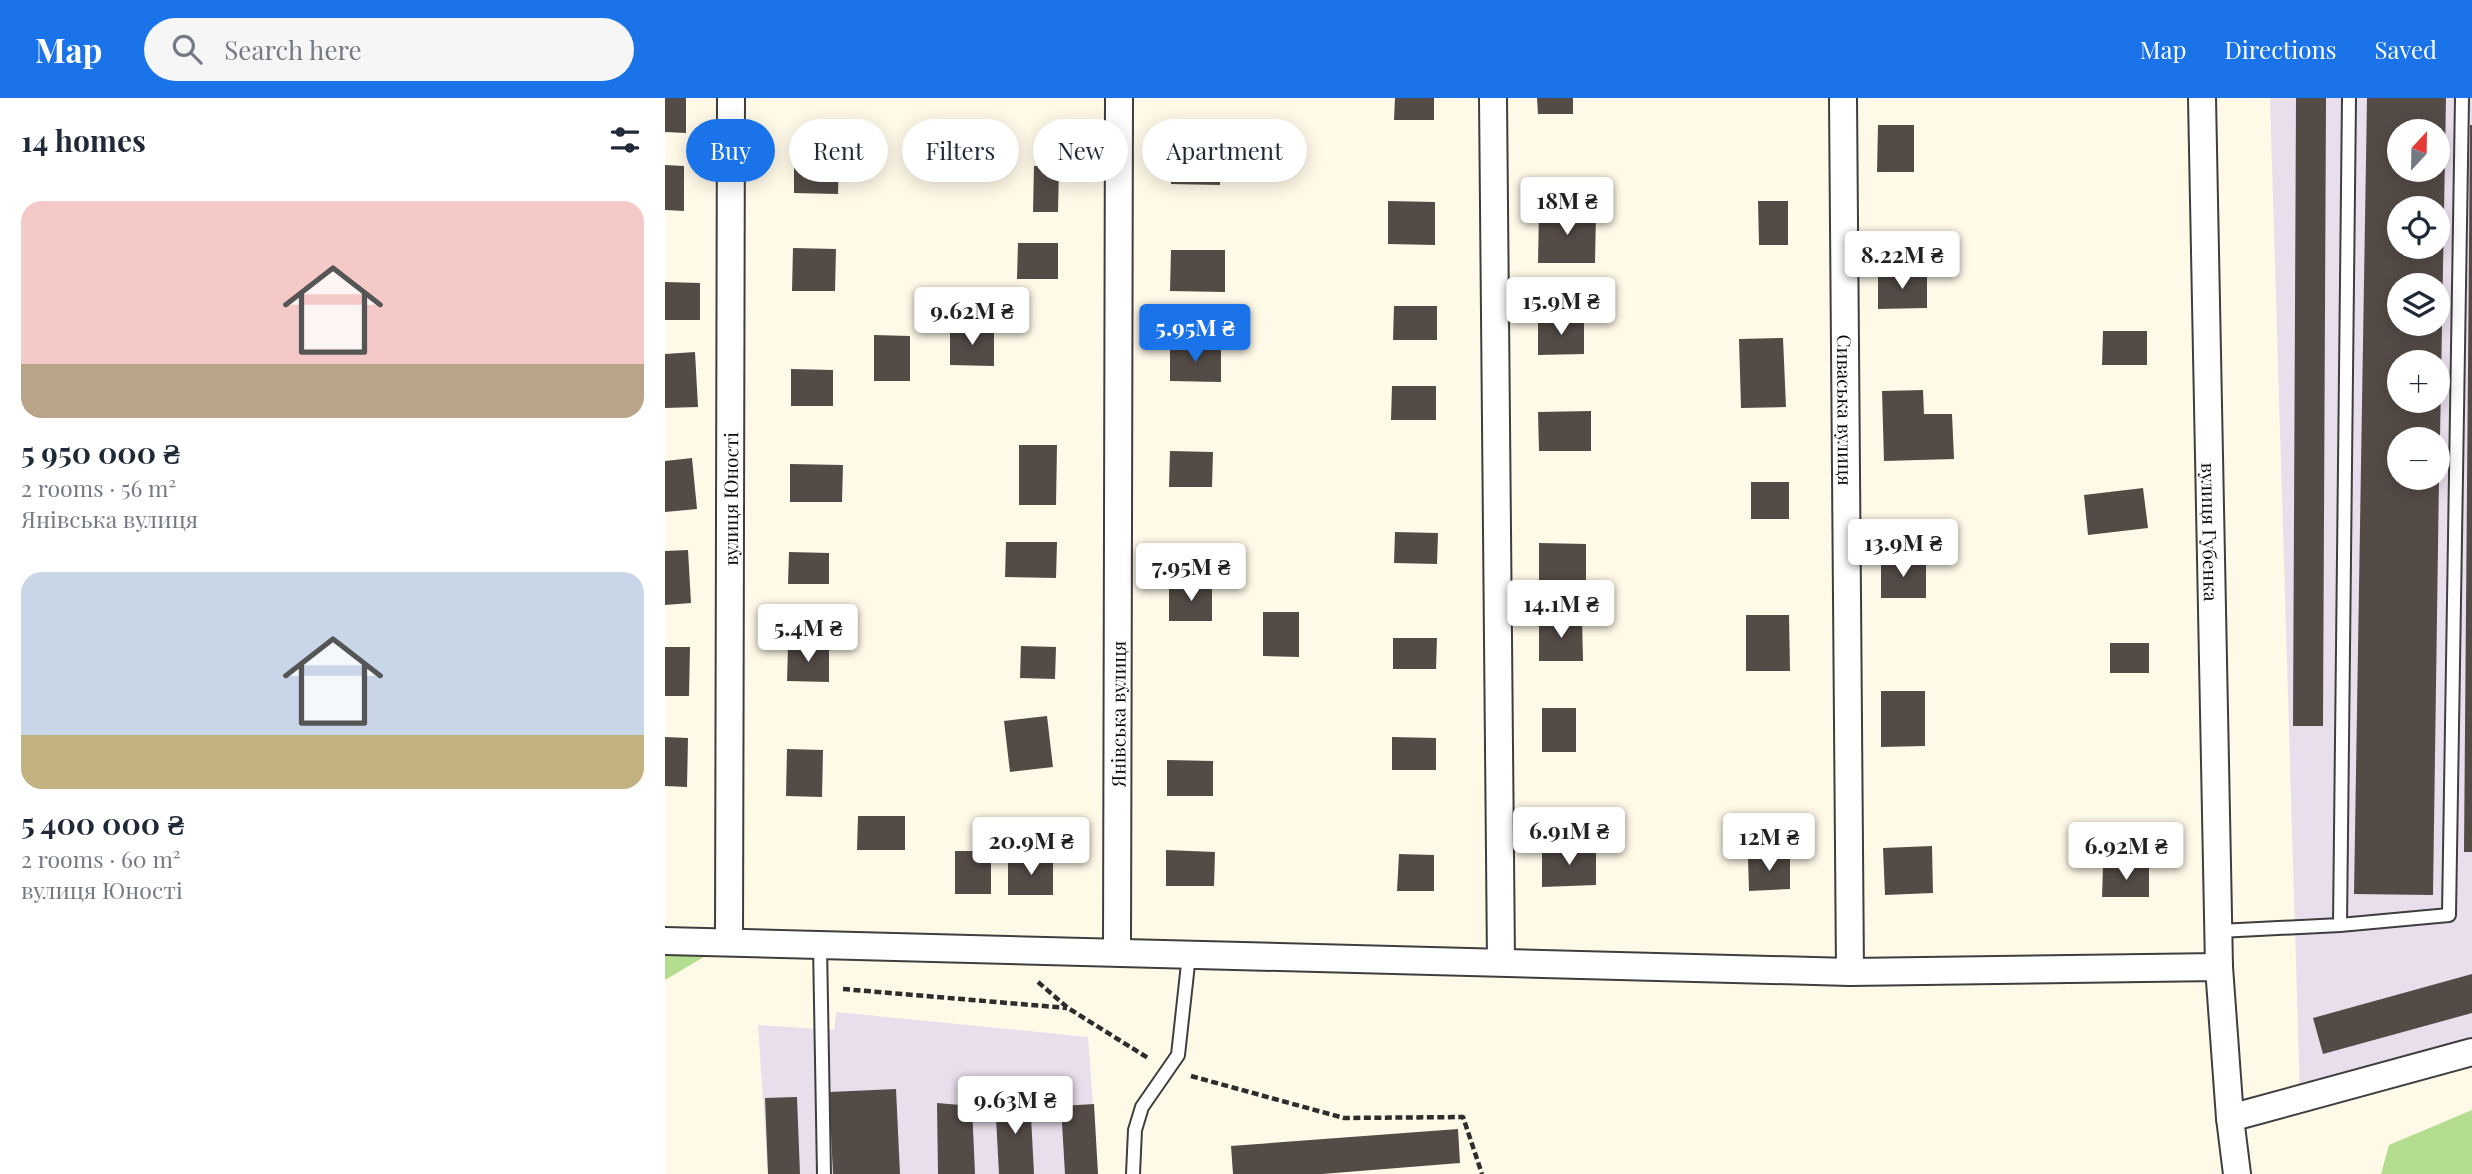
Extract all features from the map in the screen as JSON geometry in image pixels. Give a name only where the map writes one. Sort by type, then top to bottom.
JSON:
[{"type":"street","name":"вулиця Юності","points":[[729,942],[731,98]]},
{"type":"street","name":"Янівська вулиця","points":[[1117,952],[1119,98]]},
{"type":"street","points":[[1493,98],[1501,962]]},
{"type":"street","name":"Сиваська вулиця","points":[[1843,98],[1850,972]]},
{"type":"street","name":"вулиця Губенка","points":[[2202,98],[2220,968],[2230,1118],[2237,1174]]},
{"type":"street","points":[[665,941],[1850,972],[2220,968]]},
{"type":"street","points":[[2230,1118],[2472,1052]]},
{"type":"lane","points":[[2340,925],[2349,98]]},
{"type":"lane","points":[[2219,931],[2340,925],[2449,915],[2462,98]]},
{"type":"lane","points":[[820,945],[824,1174]]},
{"type":"lane","points":[[1133,1174],[1135,1130],[1142,1107],[1178,1055],[1183,1033],[1189,955]]},
{"type":"path","points":[[999,950],[1068,1008],[1168,1070],[1344,1118],[1463,1118],[1482,1174]]},
{"type":"path","points":[[821,987],[1068,1008]]},
{"type":"shaded area","points":[[2270,98],[2472,98],[2472,1047],[2300,1095]]},
{"type":"shaded area","points":[[836,1012],[1088,1037],[1098,1174],[768,1174],[758,1025],[834,1030]]},
{"type":"green space","points":[[665,941],[729,942],[665,980]]},
{"type":"green space","points":[[2472,1110],[2472,1174],[2381,1174],[2389,1145]]},
{"type":"building","points":[[665,98],[686,98],[686,133],[665,132]]},
{"type":"building","points":[[1395,98],[1434,98],[1434,120],[1394,120]]},
{"type":"building","points":[[1537,98],[1573,98],[1573,114],[1538,114]]},
{"type":"building","points":[[2296,98],[2326,98],[2323,726],[2293,726]]},
{"type":"building","points":[[2367,98],[2446,98],[2446,119],[2387,119],[2387,182],[2445,182],[2444,196],[2387,196],[2387,259],[2443,259],[2443,273],[2387,273],[2387,336],[2442,336],[2442,350],[2387,350],[2387,413],[2440,413],[2440,427],[2387,427],[2387,490],[2439,490],[2433,895],[2354,894]]},
{"type":"building","points":[[1878,125],[1914,125],[1914,172],[1877,172]]},
{"type":"building","points":[[2470,125],[2472,852],[2464,852]]},
{"type":"building","points":[[665,165],[684,166],[684,211],[665,210]]},
{"type":"building","points":[[794,182],[838,182],[838,194],[794,193]]},
{"type":"building","points":[[1034,182],[1059,182],[1058,212],[1033,212]]},
{"type":"building","points":[[1171,182],[1220,182],[1220,185]]},
{"type":"building","points":[[1388,201],[1435,202],[1435,245],[1388,244]]},
{"type":"building","points":[[1758,201],[1788,201],[1788,245],[1759,245]]},
{"type":"building","points":[[1539,211],[1596,212],[1595,263],[1538,263]]},
{"type":"building","points":[[1018,243],[1058,243],[1058,279],[1017,279]]},
{"type":"building","points":[[793,248],[836,249],[835,291],[792,291]]},
{"type":"building","points":[[1171,250],[1225,250],[1225,292],[1170,291]]},
{"type":"building","points":[[1878,273],[1927,273],[1927,308],[1878,309]]},
{"type":"building","points":[[665,282],[700,283],[700,320],[665,320]]},
{"type":"building","points":[[1394,306],[1437,306],[1437,340],[1393,340]]},
{"type":"building","points":[[1538,320],[1584,320],[1584,354],[1538,355]]},
{"type":"building","points":[[950,329],[994,330],[994,366],[950,365]]},
{"type":"building","points":[[2103,331],[2147,331],[2147,365],[2102,365]]},
{"type":"building","points":[[874,335],[910,336],[910,381],[874,381]]},
{"type":"building","points":[[1783,338],[1786,407],[1741,408],[1739,339]]},
{"type":"building","points":[[1170,345],[1221,346],[1221,382],[1170,381]]},
{"type":"building","points":[[695,352],[698,407],[665,408],[665,354]]},
{"type":"building","points":[[791,369],[833,370],[833,406],[791,406]]},
{"type":"building","points":[[1392,386],[1436,386],[1436,420],[1391,420]]},
{"type":"building","points":[[1923,390],[1924,414],[1952,414],[1954,459],[1884,461],[1882,391]]},
{"type":"building","points":[[1591,411],[1591,451],[1539,451],[1538,412]]},
{"type":"building","points":[[1019,445],[1057,445],[1056,505],[1019,505]]},
{"type":"building","points":[[1170,451],[1213,452],[1212,487],[1169,487]]},
{"type":"building","points":[[692,458],[697,509],[665,512],[665,461]]},
{"type":"building","points":[[790,464],[843,465],[842,502],[790,502]]},
{"type":"building","points":[[1751,482],[1789,482],[1789,519],[1751,519]]},
{"type":"building","points":[[2143,488],[2148,528],[2088,535],[2084,495]]},
{"type":"building","points":[[1395,532],[1438,533],[1437,564],[1394,563]]},
{"type":"building","points":[[1006,542],[1057,542],[1056,578],[1005,577]]},
{"type":"building","points":[[1539,543],[1586,544],[1586,598],[1539,598]]},
{"type":"building","points":[[688,550],[691,603],[665,605],[665,551]]},
{"type":"building","points":[[789,552],[829,553],[829,584],[788,584]]},
{"type":"building","points":[[1881,560],[1926,560],[1926,598],[1881,598]]},
{"type":"building","points":[[1169,585],[1212,585],[1212,621],[1169,621]]},
{"type":"building","points":[[1263,612],[1299,612],[1299,657],[1263,656]]},
{"type":"building","points":[[1746,615],[1789,615],[1790,671],[1746,671]]},
{"type":"building","points":[[1539,618],[1582,618],[1583,661],[1539,661]]},
{"type":"building","points":[[1393,638],[1437,638],[1436,669],[1393,669]]},
{"type":"building","points":[[2110,643],[2149,643],[2149,673],[2110,673]]},
{"type":"building","points":[[1021,646],[1056,647],[1055,679],[1020,678]]},
{"type":"building","points":[[665,647],[690,647],[689,696],[665,696]]},
{"type":"building","points":[[788,647],[829,647],[829,682],[787,681]]},
{"type":"building","points":[[1881,691],[1925,691],[1925,746],[1881,747]]},
{"type":"building","points":[[1542,708],[1576,708],[1576,752],[1542,752]]},
{"type":"building","points":[[1047,716],[1053,767],[1010,772],[1004,721]]},
{"type":"building","points":[[665,737],[688,738],[687,787],[665,786]]},
{"type":"building","points":[[1392,737],[1436,738],[1436,770],[1392,770]]},
{"type":"building","points":[[787,749],[823,750],[822,797],[786,796]]},
{"type":"building","points":[[1167,760],[1213,761],[1213,796],[1167,796]]},
{"type":"building","points":[[858,816],[905,816],[905,850],[857,850]]},
{"type":"building","points":[[1932,846],[1933,893],[1885,895],[1883,848]]},
{"type":"building","points":[[1596,848],[1596,885],[1542,887],[1542,849]]},
{"type":"building","points":[[1166,850],[1215,852],[1214,886],[1166,886]]},
{"type":"building","points":[[955,851],[991,851],[991,894],[955,894]]},
{"type":"building","points":[[1399,854],[1434,855],[1434,891],[1397,891]]},
{"type":"building","points":[[1790,855],[1790,889],[1749,891],[1748,858]]},
{"type":"building","points":[[1053,858],[1053,895],[1008,895],[1008,859]]},
{"type":"building","points":[[2103,867],[2149,868],[2149,897],[2102,897]]},
{"type":"building","points":[[2472,974],[2472,1013],[2323,1054],[2313,1018]]},
{"type":"building","points":[[896,1089],[900,1174],[833,1174],[829,1092]]},
{"type":"building","points":[[797,1097],[800,1174],[768,1174],[765,1098]]},
{"type":"building","points":[[1030,1097],[1034,1174],[999,1174],[995,1099]]},
{"type":"building","points":[[937,1103],[972,1106],[975,1174],[938,1174]]},
{"type":"building","points":[[1094,1104],[1098,1174],[1065,1174],[1061,1106]]},
{"type":"building","points":[[1458,1129],[1460,1163],[1322,1174],[1233,1174],[1231,1146]]}]
